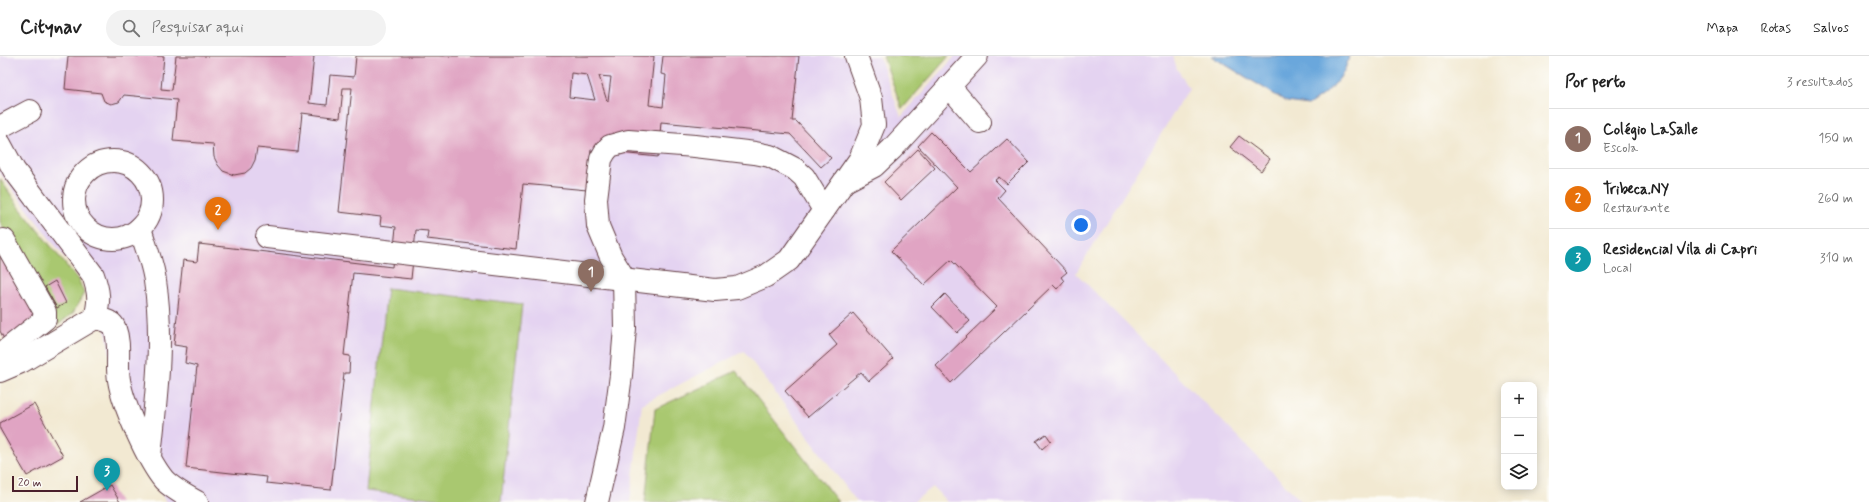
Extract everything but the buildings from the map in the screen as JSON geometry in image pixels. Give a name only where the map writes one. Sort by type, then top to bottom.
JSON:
[{"type":"lane","points":[[267,237],[624,278],[715,290],[737,288],[766,276],[789,260],[860,159],[874,125],[871,98],[856,56]]},
{"type":"lane","points":[[844,181],[874,166],[892,149],[976,56]]},
{"type":"lane","points":[[949,86],[980,122]]},
{"type":"lane","points":[[0,127],[30,112]]},
{"type":"lane","points":[[597,502],[614,428],[625,328],[624,278],[611,257],[598,226],[596,199],[601,158],[610,146],[618,142],[628,141],[695,146],[770,156],[795,169],[804,177],[824,210]]},
{"type":"lane","points":[[0,144],[14,170],[93,275],[99,292],[95,318]]},
{"type":"lane","points":[[112,161],[123,162],[142,174],[148,184],[151,196],[151,208],[147,219],[140,228],[130,235],[110,239],[100,237],[86,228],[77,215],[75,194],[78,184],[92,167],[101,163],[112,161]]},
{"type":"lane","points":[[71,245],[86,228]]},
{"type":"lane","points":[[140,228],[155,280],[158,337],[159,371],[150,456]]},
{"type":"lane","points":[[0,354],[45,319],[45,312],[4,240]]},
{"type":"lane","points":[[0,371],[21,362],[95,318],[109,321],[114,327],[117,337],[118,365],[122,394],[128,412],[164,480],[197,502]]},
{"type":"shaded area","points":[[0,56],[879,56],[901,117],[955,56],[1173,56],[1177,69],[1189,88],[1076,273],[1302,502],[947,502],[933,487],[913,502],[857,502],[744,351],[642,404],[630,502],[166,502],[120,420],[107,335],[83,279],[53,243],[0,173]]},
{"type":"green space","points":[[883,56],[949,56],[902,109]]},
{"type":"green space","points":[[0,179],[20,208],[79,281],[84,293],[73,313],[58,325],[0,222]]},
{"type":"green space","points":[[387,288],[522,304],[501,502],[467,502],[366,491]]},
{"type":"green space","points":[[736,371],[838,502],[645,502],[655,409]]},
{"type":"water","points":[[1211,56],[1349,56],[1344,72],[1334,85],[1322,96],[1308,105],[1287,102]]},
{"type":"place","name":"Tribeca.NY","points":[[218,230]]},
{"type":"place","name":"Colégio LaSalle","points":[[591,292]]},
{"type":"place","name":"Residencial Vila di Capri","points":[[107,491]]}]
